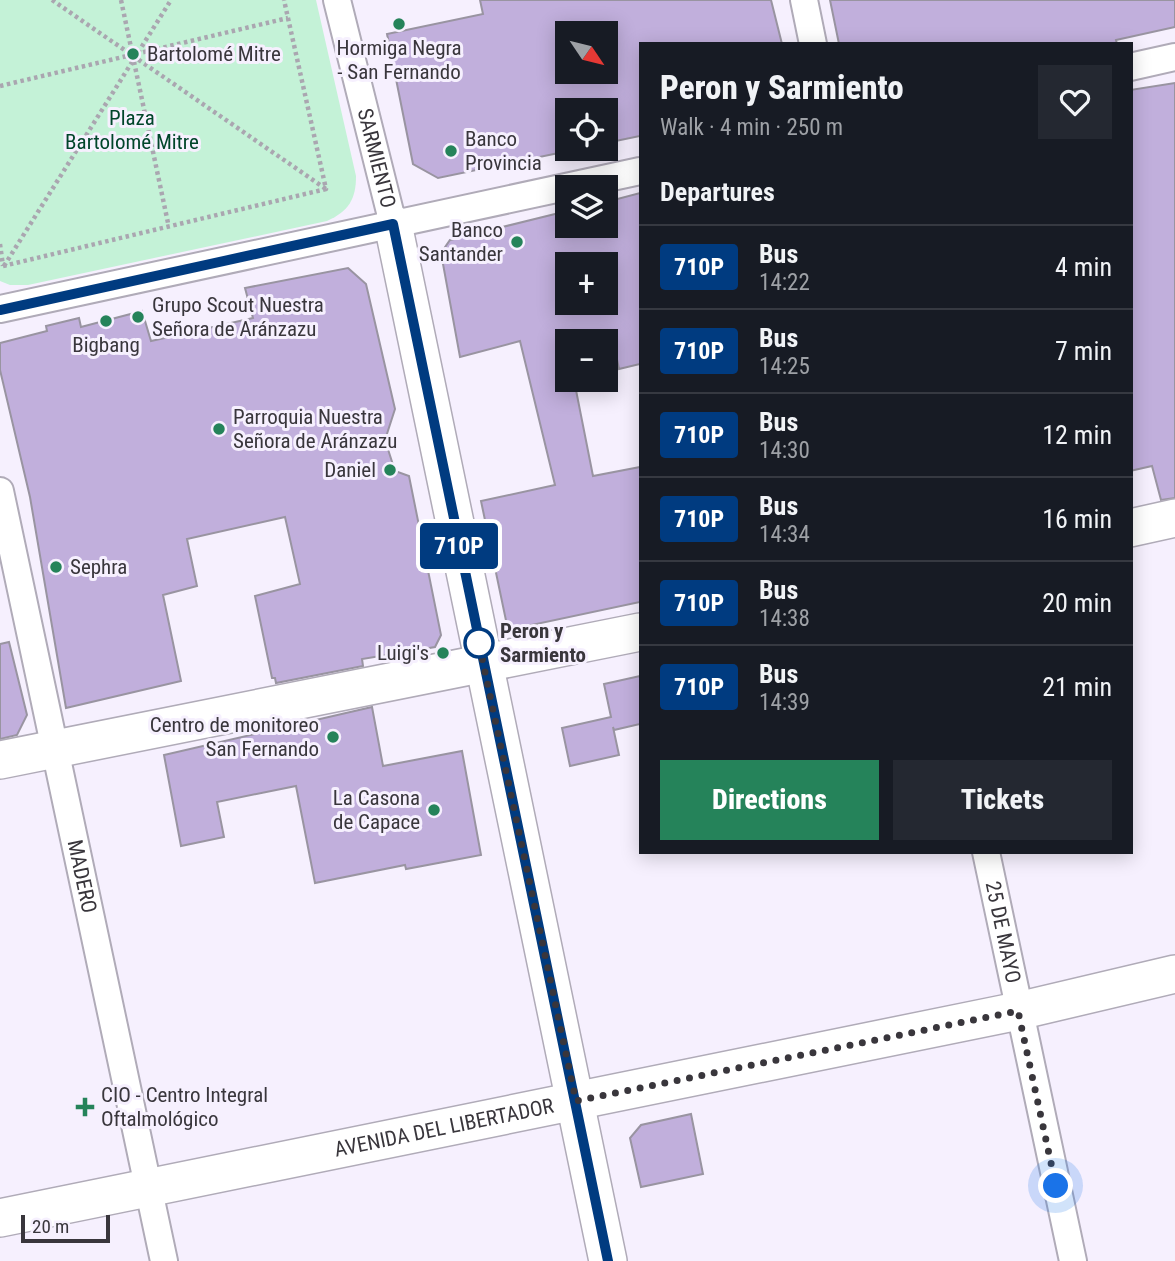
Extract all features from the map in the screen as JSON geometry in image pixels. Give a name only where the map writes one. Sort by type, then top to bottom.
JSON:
[{"type":"main road","name":"SARMIENTO","points":[[393,224],[608,1261]]},
{"type":"main road","points":[[1133,527],[1175,518]]},
{"type":"main road","points":[[0,760],[639,632]]},
{"type":"main road","name":"AVENIDA DEL LIBERTADOR","points":[[0,1218],[1018,1011],[1175,974]]},
{"type":"street","name":"SARMIENTO","points":[[337,0],[393,224]]},
{"type":"street","points":[[804,0],[813,42]]},
{"type":"street","points":[[1133,66],[1175,57]]},
{"type":"street","points":[[0,309],[639,172]]},
{"type":"street","name":"MADERO","points":[[0,491],[164,1261]]},
{"type":"street","name":"25 DE MAYO","points":[[986,854],[1073,1261]]},
{"type":"path","points":[[52,0],[326,190]]},
{"type":"path","points":[[121,0],[168,223]]},
{"type":"path","points":[[4,267],[171,0]]},
{"type":"path","points":[[284,0],[326,190]]},
{"type":"path","points":[[0,86],[288,18]]},
{"type":"path","points":[[4,267],[326,190]]},
{"type":"path","points":[[0,244],[4,267]]},
{"type":"green space","name":"Plaza Bartolomé Mitre","points":[[0,0],[316,0],[356,176],[353,198],[341,213],[327,221],[28,285],[10,285],[0,281]]},
{"type":"building","points":[[480,0],[771,0],[782,42],[639,42],[639,136],[618,141],[618,98],[555,98],[555,154],[438,178],[413,164],[387,34],[483,14]]},
{"type":"building","points":[[830,0],[1175,0],[1175,27],[1116,42],[839,42]]},
{"type":"building","points":[[1175,83],[1175,498],[1161,500],[1152,466],[1133,470],[1133,90]]},
{"type":"building","points":[[639,193],[639,364],[619,369],[618,329],[555,329],[555,392],[576,392],[593,476],[639,467],[639,602],[508,630],[481,501],[555,485],[520,341],[460,357],[441,253],[450,240],[555,214],[555,238],[618,238],[618,199]]},
{"type":"building","points":[[348,268],[366,284],[395,409],[385,440],[395,471],[409,476],[441,635],[435,647],[362,659],[363,666],[276,683],[275,678],[272,678],[255,596],[300,584],[285,517],[187,539],[197,586],[163,595],[181,681],[66,708],[30,497],[0,370],[0,343],[47,331],[46,326],[79,318],[81,327],[142,311],[151,341],[253,318],[245,288]]},
{"type":"building","points":[[9,642],[27,715],[17,735],[0,739],[0,644]]},
{"type":"building","points":[[639,676],[639,724],[614,730],[613,727],[619,755],[570,766],[562,728],[611,717],[604,684]]},
{"type":"building","points":[[372,707],[383,766],[462,751],[481,855],[406,869],[405,865],[315,883],[296,786],[217,802],[224,837],[181,846],[164,755]]},
{"type":"building","points":[[691,1114],[703,1174],[641,1187],[630,1138],[641,1125]]},
{"type":"bus line","name":"710P","points":[[0,310],[393,224],[608,1261]]},
{"type":"place","name":"Hormiga Negra - San Fernando","points":[[399,24]]},
{"type":"place","name":"Bartolomé Mitre","points":[[133,54]]},
{"type":"place","name":"Banco Provincia","points":[[451,151]]},
{"type":"place","name":"Banco Santander","points":[[517,242]]},
{"type":"place","name":"Grupo Scout Nuestra Señora de Aránzazu","points":[[138,317]]},
{"type":"place","name":"Bigbang","points":[[106,321]]},
{"type":"place","name":"Parroquia Nuestra Señora de Aránzazu","points":[[219,429]]},
{"type":"place","name":"Daniel","points":[[390,470]]},
{"type":"place","name":"Sephra","points":[[56,567]]},
{"type":"place","name":"Peron y Sarmiento","points":[[479,643]]},
{"type":"place","name":"Luigi's","points":[[443,653]]},
{"type":"place","name":"Centro de monitoreo San Fernando","points":[[333,737]]},
{"type":"place","name":"La Casona de Capace","points":[[434,810]]},
{"type":"place","name":"CIO - Centro Integral Oftalmológico","points":[[85,1107]]},
{"type":"route","points":[[479,643],[478,639],[576,1101],[1018,1011],[1056,1186]]}]
